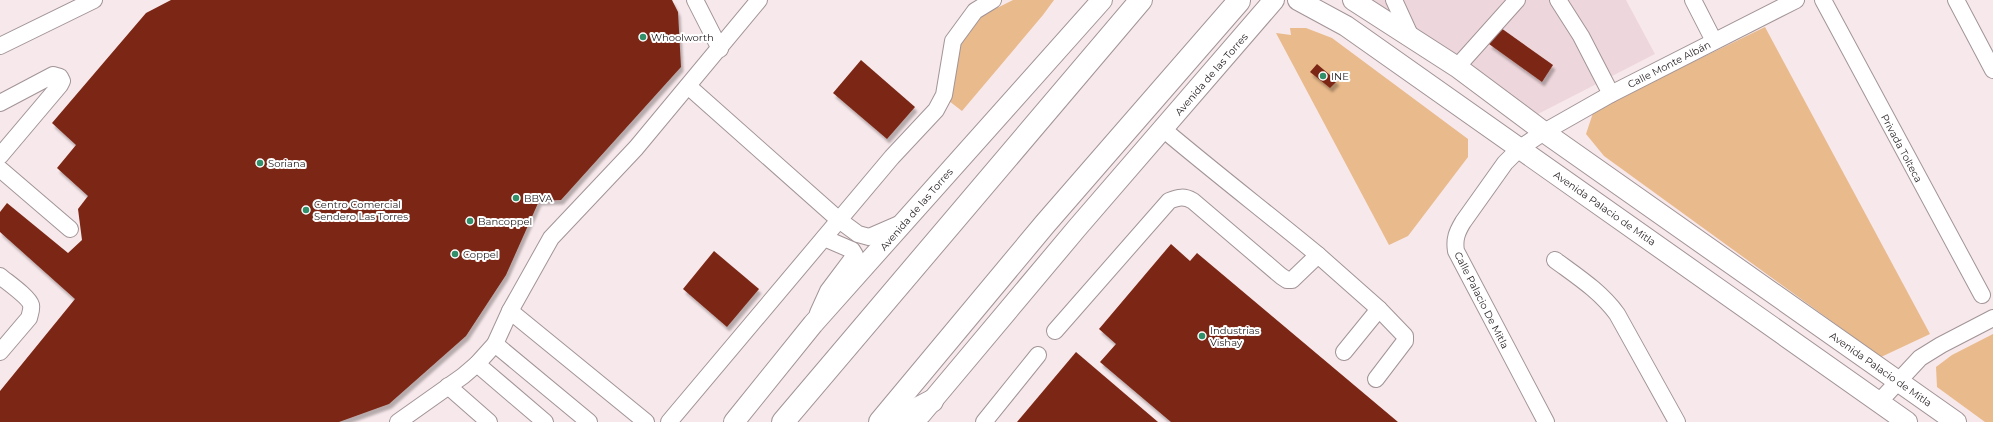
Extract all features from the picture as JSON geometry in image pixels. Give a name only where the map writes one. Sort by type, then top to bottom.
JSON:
[{"type":"highway","points":[[783,422],[1141,0]]},
{"type":"highway","points":[[880,422],[1045,224],[1239,1]]},
{"type":"highway","points":[[892,422],[932,401]]},
{"type":"main road","points":[[1086,19],[1093,0]]},
{"type":"main road","name":"Avenida de las Torres","points":[[734,422],[813,324],[1102,0]]},
{"type":"main road","name":"Avenida de las Torres","points":[[915,422],[1072,234],[1274,0]]},
{"type":"main road","name":"Avenida Palacio de Mitla","points":[[1298,0],[1346,26],[1907,422]]},
{"type":"main road","name":"Avenida Palacio de Mitla","points":[[1353,0],[1457,67],[1544,132],[1956,422]]},
{"type":"street","points":[[0,46],[94,0]]},
{"type":"street","points":[[398,422],[477,364],[495,344],[510,311],[551,238],[636,148],[720,49],[759,0]]},
{"type":"street","points":[[669,422],[892,157],[936,110],[944,95],[953,41],[975,11],[993,0]]},
{"type":"street","points":[[1394,0],[1411,38]]},
{"type":"street","points":[[1457,67],[1517,0]]},
{"type":"street","points":[[1558,0],[1581,36],[1611,94]]},
{"type":"street","points":[[1693,0],[1714,41]]},
{"type":"street","name":"Calle Monte Albán","points":[[1544,132],[1611,94],[1796,0]]},
{"type":"street","name":"Privada Tolteca","points":[[1823,0],[1982,295]]},
{"type":"street","points":[[1956,0],[1993,70]]},
{"type":"street","points":[[703,4],[720,49]]},
{"type":"street","points":[[0,103],[53,75],[60,77],[62,81],[0,156]]},
{"type":"street","points":[[688,86],[839,220],[858,234],[869,237],[906,221]]},
{"type":"street","points":[[1163,129],[1194,156],[1224,178],[1318,255],[1406,336],[1405,341],[1376,379]]},
{"type":"street","name":"Calle Palacio De Mitla","points":[[1544,132],[1520,148],[1505,163],[1463,222],[1457,232],[1455,242],[1462,265],[1546,422]]},
{"type":"street","points":[[0,169],[70,228]]},
{"type":"street","points":[[1055,330],[1169,200],[1179,197],[1185,197],[1193,201],[1287,280],[1292,280],[1298,276],[1318,255]]},
{"type":"street","points":[[813,324],[828,291],[855,255],[852,250],[824,238]]},
{"type":"street","points":[[1555,260],[1607,300],[1617,314],[1677,422]]},
{"type":"street","points":[[0,276],[26,297],[31,304],[31,311],[29,318],[0,352]]},
{"type":"street","points":[[1344,352],[1378,309]]},
{"type":"street","points":[[510,311],[646,422]]},
{"type":"street","points":[[1879,402],[1920,358],[1941,345],[1993,318]]},
{"type":"street","points":[[495,344],[589,422]]},
{"type":"street","points":[[984,422],[1038,355]]},
{"type":"street","points":[[477,364],[545,422]]},
{"type":"street","points":[[448,386],[490,422]]},
{"type":"shaded area","points":[[1013,0],[1054,0],[962,111],[949,101],[955,82],[954,54],[971,21]]},
{"type":"shaded area","points":[[1370,0],[1626,0],[1655,54],[1536,115]]},
{"type":"shaded area","points":[[1765,27],[1930,334],[1881,357],[1604,156],[1586,134],[1594,110]]},
{"type":"shaded area","points":[[1290,28],[1306,28],[1332,38],[1468,139],[1468,157],[1408,236],[1389,245],[1276,33],[1291,35]]},
{"type":"shaded area","points":[[1993,334],[1993,422],[1985,422],[1937,387],[1936,367],[1952,355]]},
{"type":"building","name":"Centro Comercial Sendero Las Torres","points":[[171,0],[672,0],[678,12],[681,67],[561,200],[539,201],[506,275],[466,336],[389,404],[339,422],[0,422],[0,391],[75,299],[0,232],[0,212],[7,203],[68,253],[82,240],[78,209],[88,196],[57,168],[76,145],[52,123],[146,13]]},
{"type":"building","points":[[1501,28],[1553,65],[1542,82],[1489,44]]},
{"type":"building","points":[[861,60],[915,107],[887,139],[833,93]]},
{"type":"building","name":"INE","points":[[1317,64],[1337,81],[1330,88],[1310,72]]},
{"type":"building","name":"Industrias Vishay","points":[[1171,244],[1190,261],[1197,253],[1398,422],[1171,422],[1100,362],[1116,344],[1099,329]]},
{"type":"building","points":[[714,251],[759,289],[727,327],[683,289]]},
{"type":"building","points":[[1076,352],[1158,422],[1017,422]]},
{"type":"place","name":"Whoolworth","points":[[643,37]]},
{"type":"place","name":"INE","points":[[1323,76]]},
{"type":"place","name":"Soriana","points":[[260,163]]},
{"type":"place","name":"BBVA","points":[[516,198]]},
{"type":"place","name":"Centro Comercial Sendero Las Torres","points":[[306,210]]},
{"type":"place","name":"Bancoppel","points":[[470,221]]},
{"type":"place","name":"Coppel","points":[[455,254]]},
{"type":"place","name":"Industrias Vishay","points":[[1202,336]]}]
